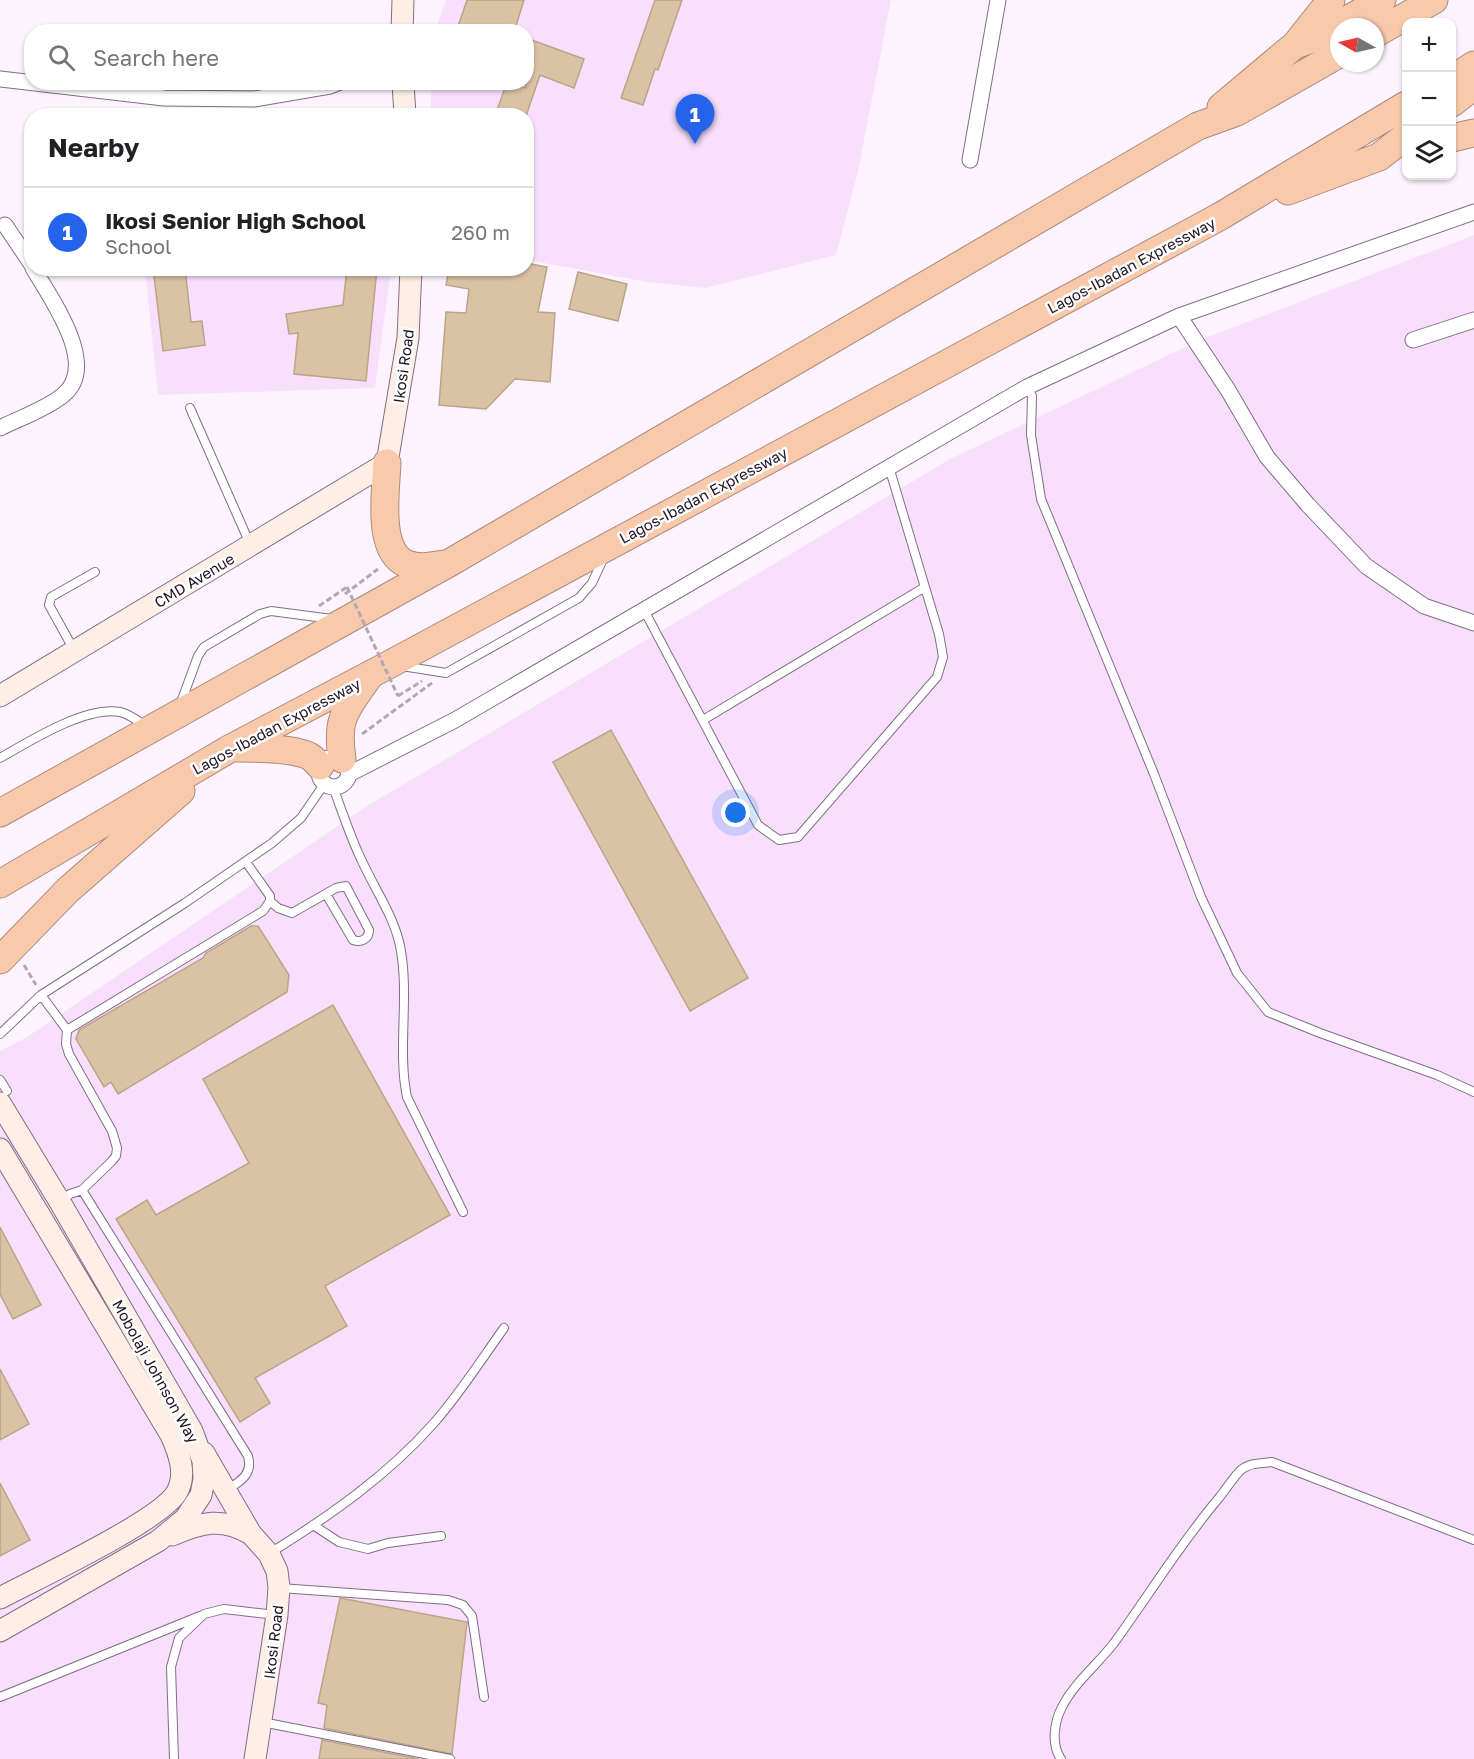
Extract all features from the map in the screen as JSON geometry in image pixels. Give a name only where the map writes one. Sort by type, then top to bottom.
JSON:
[{"type":"highway","points":[[0,813],[177,715],[344,609],[451,562],[1198,126],[1295,45],[1331,0]]},
{"type":"highway","points":[[1295,45],[1317,37],[1382,0]]},
{"type":"highway","points":[[1384,29],[1434,0]]},
{"type":"highway","points":[[1198,126],[1237,112],[1330,59]]},
{"type":"highway","points":[[1456,76],[1474,65]]},
{"type":"highway","points":[[1456,100],[1474,86]]},
{"type":"highway","name":"Lagos-Ibadan Expressway","points":[[0,884],[231,748],[1219,217],[1402,108]]},
{"type":"highway","points":[[1456,137],[1474,133]]},
{"type":"highway","points":[[1378,157],[1402,140]]},
{"type":"highway","points":[[1219,217],[1378,157],[1402,150]]},
{"type":"highway","points":[[387,463],[388,545],[395,557],[407,564],[424,567],[451,562]]},
{"type":"highway","points":[[0,960],[68,890],[231,748],[270,748],[309,756],[334,774],[340,726],[350,705],[381,669]]},
{"type":"street","points":[[402,24],[403,0]]},
{"type":"street","points":[[970,160],[998,0]]},
{"type":"street","points":[[0,79],[24,82]]},
{"type":"street","points":[[95,90],[164,98],[254,99],[307,90]]},
{"type":"street","points":[[403,90],[405,108]]},
{"type":"street","points":[[334,774],[369,765],[454,720],[1027,387],[1179,316],[1474,212]]},
{"type":"street","points":[[5,225],[24,255]]},
{"type":"street","points":[[0,428],[62,397],[74,385],[78,368],[68,327],[37,276]]},
{"type":"street","name":"Ikosi Road","points":[[387,463],[408,338],[411,276]]},
{"type":"street","points":[[1179,316],[1228,390],[1267,457],[1308,505],[1366,566],[1424,606],[1474,623]]},
{"type":"street","points":[[1413,340],[1474,320]]},
{"type":"street","name":"CMD Avenue","points":[[0,696],[387,463]]},
{"type":"street","name":"Mobolaji Johnson Way","points":[[0,1631],[158,1541],[189,1513],[201,1495],[207,1462],[192,1431],[60,1202],[4,1097]]},
{"type":"street","name":"Mobolaji Johnson Way","points":[[0,1149],[180,1453],[181,1482],[177,1494],[171,1500]]},
{"type":"street","points":[[181,1462],[190,1460],[207,1462]]},
{"type":"street","name":"Ikosi Road","points":[[207,1462],[251,1533],[269,1554],[277,1571],[279,1587],[277,1615],[255,1759]]},
{"type":"street","points":[[0,1598],[126,1531],[151,1516],[171,1500],[189,1513],[210,1522],[238,1526],[251,1533]]},
{"type":"street","points":[[158,1541],[193,1525],[210,1522]]},
{"type":"lane","points":[[1027,387],[1032,396],[1031,435],[1041,499],[1154,774],[1200,897],[1237,973],[1268,1012],[1437,1075],[1474,1092]]},
{"type":"lane","points":[[190,408],[250,545]]},
{"type":"lane","points":[[644,610],[758,825],[779,840],[798,837],[937,677],[943,657],[939,634],[889,467]]},
{"type":"lane","points":[[381,669],[442,673],[579,598],[592,583],[610,546]]},
{"type":"lane","points":[[74,652],[49,605],[51,597],[95,572]]},
{"type":"lane","points":[[703,720],[925,587]]},
{"type":"lane","points":[[177,715],[198,656],[204,647],[260,614],[271,611],[305,616],[344,609]]},
{"type":"lane","points":[[0,758],[57,726],[102,713],[119,712],[134,718],[150,730]]},
{"type":"lane","points":[[0,1034],[41,994],[246,862],[301,819],[334,774]]},
{"type":"lane","points":[[334,774],[360,857],[393,926],[400,946],[404,983],[404,1078],[407,1097],[463,1212]]},
{"type":"lane","points":[[246,862],[267,890],[270,901],[278,908],[292,913],[336,888],[346,886],[369,930],[369,936],[366,939],[356,942],[352,940],[326,894]]},
{"type":"lane","points":[[67,1030],[263,910],[270,901]]},
{"type":"lane","points":[[41,994],[67,1030],[66,1044],[69,1054],[116,1141],[116,1156],[82,1190],[70,1194],[60,1202]]},
{"type":"lane","points":[[0,1080],[4,1097]]},
{"type":"lane","points":[[82,1190],[248,1456],[249,1471],[242,1481],[226,1490]]},
{"type":"lane","points":[[269,1554],[314,1526],[381,1474],[432,1425],[453,1400],[504,1328]]},
{"type":"lane","points":[[1061,1759],[1055,1744],[1055,1730],[1060,1709],[1074,1686],[1103,1657],[1139,1609],[1191,1531],[1241,1470],[1255,1463],[1272,1462],[1474,1540]]},
{"type":"lane","points":[[314,1526],[339,1542],[355,1548],[368,1549],[388,1543],[441,1536]]},
{"type":"lane","points":[[279,1587],[448,1600],[463,1605],[472,1616],[484,1697]]},
{"type":"lane","points":[[0,1697],[204,1614],[224,1609],[277,1615]]},
{"type":"lane","points":[[174,1759],[171,1667],[178,1638],[204,1614]]},
{"type":"lane","points":[[262,1722],[450,1759]]},
{"type":"path","points":[[344,609],[378,570],[375,562]]},
{"type":"path","points":[[305,616],[347,586],[398,696],[442,673]]},
{"type":"path","points":[[369,765],[356,739],[442,673]]},
{"type":"path","points":[[26,967],[41,994]]},
{"type":"shaded area","points":[[446,0],[891,0],[858,172],[836,255],[705,288],[647,282],[534,261],[534,108],[431,108],[431,90],[534,90],[534,24],[437,24]]},
{"type":"shaded area","points":[[1474,235],[1474,1759],[0,1759],[0,1051],[27,1037],[367,806],[950,459],[1200,340]]},
{"type":"shaded area","points":[[146,276],[390,276],[375,388],[158,395]]},
{"type":"building","points":[[467,0],[524,0],[516,24],[459,24]]},
{"type":"building","points":[[655,0],[682,0],[658,70],[655,69],[643,105],[621,98]]},
{"type":"building","points":[[534,41],[584,59],[574,88],[540,75],[529,108],[498,108],[504,90],[534,90]]},
{"type":"building","points":[[534,265],[547,267],[538,312],[555,313],[550,382],[515,379],[486,409],[439,405],[446,312],[466,313],[469,289],[446,285],[448,276],[534,276]]},
{"type":"building","points":[[578,272],[627,284],[618,321],[569,309]]},
{"type":"building","points":[[154,276],[186,276],[191,322],[202,321],[205,345],[163,351]]},
{"type":"building","points":[[346,276],[376,276],[366,381],[294,374],[298,333],[289,334],[286,314],[343,305]]},
{"type":"building","points":[[611,730],[748,978],[690,1011],[553,762]]},
{"type":"building","points":[[251,926],[258,926],[289,975],[287,992],[118,1094],[111,1082],[104,1087],[76,1039],[79,1030],[203,958],[206,953]]},
{"type":"building","points":[[333,1005],[450,1215],[325,1286],[347,1326],[255,1378],[270,1403],[240,1422],[116,1219],[147,1200],[156,1215],[249,1163],[203,1079]]},
{"type":"building","points":[[0,1227],[41,1305],[13,1319],[0,1294]]},
{"type":"building","points":[[0,1369],[29,1424],[0,1440]]},
{"type":"building","points":[[0,1483],[30,1540],[0,1556]]},
{"type":"building","points":[[340,1598],[467,1622],[452,1754],[324,1728],[327,1705],[318,1703]]},
{"type":"building","points":[[322,1740],[419,1759],[319,1759]]},
{"type":"place","name":"Ikosi Senior High School","points":[[695,144]]}]
